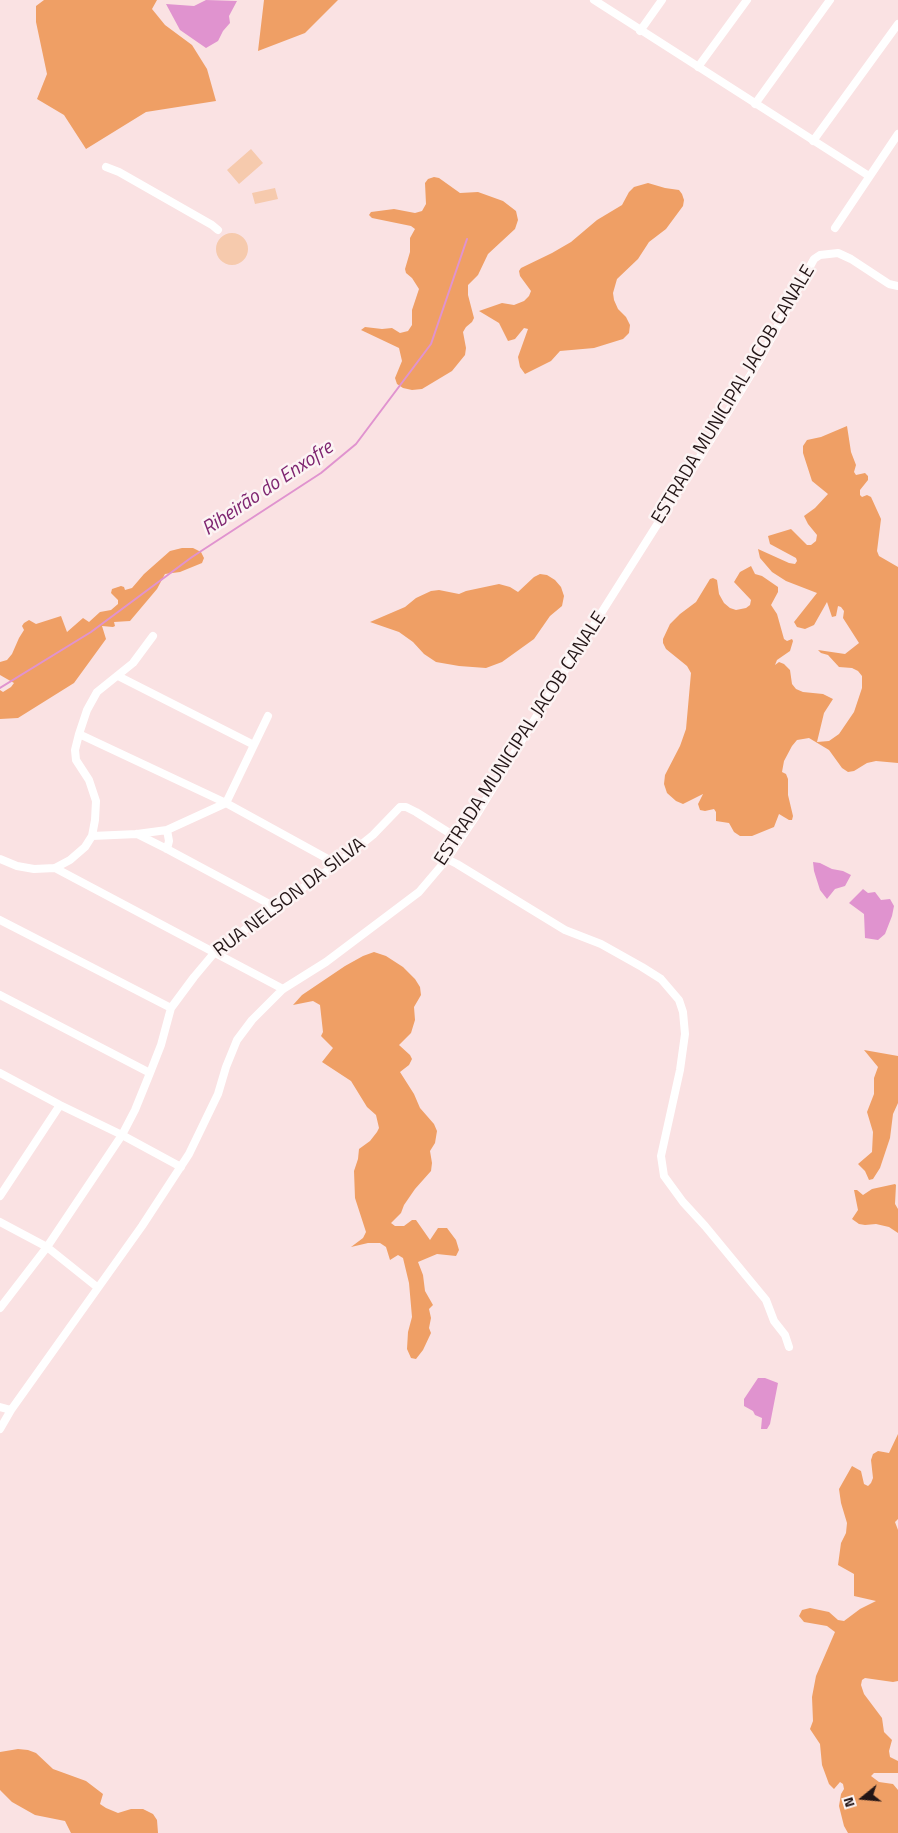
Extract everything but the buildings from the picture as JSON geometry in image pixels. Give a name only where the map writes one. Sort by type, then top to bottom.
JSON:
[{"type":"street","points":[[594,0],[869,176]]},
{"type":"street","points":[[640,31],[662,0]]},
{"type":"street","points":[[698,68],[747,0]]},
{"type":"street","points":[[755,104],[830,0]]},
{"type":"street","points":[[813,141],[898,24]]},
{"type":"street","points":[[835,228],[898,134]]},
{"type":"street","points":[[106,167],[119,172],[212,224],[218,230]]},
{"type":"street","name":"ESTRADA MUNICIPAL JACOB CANALE","points":[[0,1429],[11,1410],[97,1287],[142,1226],[189,1154],[218,1094],[237,1040],[252,1020],[283,989],[326,962],[419,892],[447,859],[476,816],[550,694],[722,422],[814,259],[828,253],[838,253],[851,259],[889,284],[898,286]]},
{"type":"street","points":[[0,859],[17,866],[34,869],[55,868],[85,847],[92,836],[96,801],[89,780],[76,760],[75,750],[78,734],[87,710],[97,692],[133,663],[153,636]]},
{"type":"street","points":[[118,676],[254,745]]},
{"type":"street","points":[[92,836],[137,834],[167,830],[226,803],[268,716]]},
{"type":"street","points":[[78,734],[226,803],[337,864]]},
{"type":"street","name":"RUA NELSON DA SILVA","points":[[0,1308],[47,1247],[122,1135],[135,1110],[150,1073],[171,1008],[215,952],[274,907],[337,864],[373,835],[400,807],[406,807],[416,812],[459,839]]},
{"type":"street","points":[[167,830],[169,841],[167,848]]},
{"type":"street","points":[[137,834],[167,848],[274,907]]},
{"type":"street","points":[[447,859],[564,930],[600,944],[642,967],[661,979],[679,1000],[683,1012],[685,1034],[680,1070],[661,1156],[664,1176],[683,1202],[706,1226],[766,1300],[774,1321],[785,1335],[789,1348]]},
{"type":"street","points":[[55,868],[95,891],[283,989]]},
{"type":"street","points":[[0,920],[171,1008]]},
{"type":"street","points":[[0,995],[150,1073]]},
{"type":"street","points":[[0,1073],[122,1135],[180,1167]]},
{"type":"street","points":[[0,1196],[60,1105]]},
{"type":"street","points":[[0,1222],[47,1247],[97,1287]]},
{"type":"street","points":[[0,1407],[11,1410],[0,1424]]},
{"type":"shaded area","points":[[44,0],[157,0],[152,9],[165,25],[192,45],[207,69],[216,101],[146,112],[86,149],[64,115],[37,99],[47,74],[36,22],[36,6]]},
{"type":"shaded area","points":[[206,0],[237,1],[229,16],[230,23],[218,41],[206,48],[180,30],[166,4],[194,6]]},
{"type":"shaded area","points":[[264,0],[338,0],[305,33],[258,51]]},
{"type":"shaded area","points":[[251,149],[263,163],[239,184],[227,170]]},
{"type":"shaded area","points":[[439,178],[460,193],[478,192],[503,201],[516,211],[518,220],[515,229],[488,254],[478,275],[468,285],[468,295],[474,318],[463,332],[466,348],[465,355],[452,371],[422,389],[412,390],[397,384],[395,378],[402,361],[399,348],[361,330],[365,327],[392,328],[400,333],[408,331],[412,325],[412,310],[419,289],[405,269],[410,252],[410,238],[415,229],[411,226],[372,218],[369,215],[371,212],[394,209],[415,213],[422,211],[426,204],[425,183],[428,179]]},
{"type":"shaded area","points":[[648,183],[679,190],[684,200],[683,206],[666,229],[649,242],[638,259],[617,279],[613,293],[614,300],[630,325],[629,333],[623,339],[594,348],[560,351],[551,361],[525,374],[520,367],[518,357],[528,329],[524,328],[515,339],[508,341],[499,323],[479,311],[502,303],[514,305],[524,301],[531,291],[520,276],[519,271],[521,268],[571,242],[597,220],[622,205],[634,187]]},
{"type":"shaded area","points":[[275,188],[278,199],[255,204],[252,193]]},
{"type":"shaded area","points":[[232,233],[244,237],[248,249],[244,261],[232,265],[220,261],[216,249],[220,237]]},
{"type":"shaded area","points":[[847,426],[851,452],[856,465],[854,472],[856,475],[865,473],[868,476],[868,480],[860,490],[860,495],[862,497],[867,495],[871,497],[881,519],[877,551],[879,556],[898,567],[898,763],[876,761],[848,772],[842,768],[829,750],[809,738],[797,740],[784,761],[782,772],[786,774],[788,779],[788,795],[793,816],[792,820],[779,814],[774,827],[752,836],[740,836],[734,832],[729,823],[716,821],[714,809],[700,810],[698,804],[703,794],[683,804],[667,793],[664,784],[665,775],[680,746],[686,729],[691,673],[687,666],[666,649],[663,639],[670,624],[696,602],[710,579],[717,580],[719,594],[724,603],[730,608],[736,610],[750,605],[751,600],[734,582],[740,572],[751,566],[755,574],[762,576],[778,587],[778,592],[771,605],[777,614],[784,639],[787,641],[792,639],[793,641],[790,651],[777,660],[775,665],[779,662],[790,670],[792,684],[796,689],[803,692],[823,694],[833,699],[824,713],[817,742],[829,741],[839,734],[854,712],[862,688],[862,676],[852,668],[839,667],[828,655],[818,650],[845,654],[859,643],[843,618],[844,611],[841,607],[838,606],[836,616],[832,617],[827,602],[814,625],[805,629],[797,627],[794,622],[817,593],[786,581],[772,572],[760,558],[758,549],[795,564],[796,558],[770,544],[768,536],[791,529],[807,545],[811,545],[816,541],[817,535],[804,516],[815,508],[828,494],[812,481],[803,453],[803,446],[807,440],[821,437]]},
{"type":"shaded area","points":[[193,548],[201,552],[204,558],[202,563],[180,572],[165,574],[157,589],[130,621],[114,622],[115,626],[113,627],[102,626],[106,639],[74,683],[18,718],[0,719],[0,690],[3,692],[14,683],[0,675],[0,662],[7,660],[12,654],[24,630],[22,626],[24,623],[29,620],[36,624],[61,616],[67,632],[83,618],[89,622],[100,612],[111,610],[118,604],[118,600],[111,593],[112,589],[121,586],[125,590],[132,588],[144,574],[170,551]]},
{"type":"shaded area","points":[[540,574],[547,575],[561,587],[564,596],[562,606],[550,616],[534,639],[502,662],[486,668],[436,662],[399,632],[370,622],[405,607],[416,598],[431,591],[439,590],[459,594],[499,584],[510,587],[518,592]]},
{"type":"shaded area","points":[[813,862],[851,875],[845,886],[835,889],[827,899],[820,890]]},
{"type":"shaded area","points":[[863,889],[868,893],[875,892],[881,900],[890,899],[894,906],[885,934],[878,940],[865,938],[864,914],[849,903]]},
{"type":"shaded area","points":[[374,952],[386,956],[403,967],[420,987],[421,995],[414,1007],[415,1020],[411,1033],[399,1045],[412,1059],[409,1065],[400,1072],[414,1094],[420,1108],[434,1124],[437,1131],[435,1143],[430,1151],[431,1171],[415,1189],[401,1213],[391,1223],[395,1226],[404,1226],[412,1220],[416,1220],[430,1240],[438,1228],[447,1228],[456,1240],[459,1250],[456,1256],[437,1254],[418,1262],[423,1275],[425,1291],[433,1305],[429,1309],[431,1318],[429,1328],[431,1333],[423,1350],[416,1359],[411,1358],[407,1349],[408,1332],[412,1317],[409,1283],[403,1258],[398,1255],[390,1260],[386,1247],[380,1243],[368,1243],[351,1247],[363,1238],[366,1232],[355,1198],[354,1171],[359,1149],[370,1141],[379,1128],[376,1115],[367,1107],[351,1081],[322,1062],[333,1048],[321,1036],[323,1032],[320,1005],[313,1001],[293,1005],[302,995],[345,966]]},
{"type":"shaded area","points":[[864,1050],[898,1056],[898,1103],[893,1114],[890,1138],[880,1168],[873,1179],[869,1180],[865,1171],[858,1164],[872,1152],[873,1132],[867,1112],[874,1094],[874,1078],[878,1067]]},
{"type":"shaded area","points":[[895,1184],[898,1233],[889,1227],[876,1224],[859,1224],[852,1219],[858,1210],[854,1190],[863,1195],[872,1189]]},
{"type":"shaded area","points":[[758,1378],[765,1378],[778,1383],[770,1424],[767,1429],[761,1429],[762,1418],[744,1406],[744,1399]]},
{"type":"shaded area","points":[[898,1434],[898,1519],[895,1522],[898,1530],[898,1681],[865,1678],[862,1680],[861,1685],[864,1694],[882,1718],[884,1732],[892,1740],[889,1751],[890,1757],[898,1761],[898,1773],[874,1773],[871,1776],[879,1782],[893,1784],[898,1790],[898,1833],[848,1833],[844,1826],[839,1806],[844,1789],[843,1784],[840,1782],[834,1789],[829,1784],[822,1765],[820,1744],[810,1729],[813,1721],[812,1697],[816,1676],[835,1632],[827,1626],[804,1622],[799,1616],[802,1610],[810,1608],[829,1612],[838,1620],[844,1621],[860,1609],[876,1601],[854,1596],[854,1574],[838,1565],[841,1543],[846,1533],[847,1523],[839,1489],[852,1466],[861,1471],[864,1484],[868,1486],[873,1478],[871,1460],[873,1454],[878,1451],[889,1453]]},
{"type":"shaded area","points":[[18,1749],[36,1753],[53,1769],[86,1781],[103,1794],[100,1804],[106,1808],[118,1813],[131,1809],[143,1809],[153,1814],[157,1820],[158,1833],[71,1833],[65,1821],[35,1815],[12,1802],[0,1790],[0,1752]]},
{"type":"waterway","name":"Ribeirão do Enxofre","points":[[0,688],[91,632],[192,557],[321,473],[356,444],[431,344],[467,239]]}]
